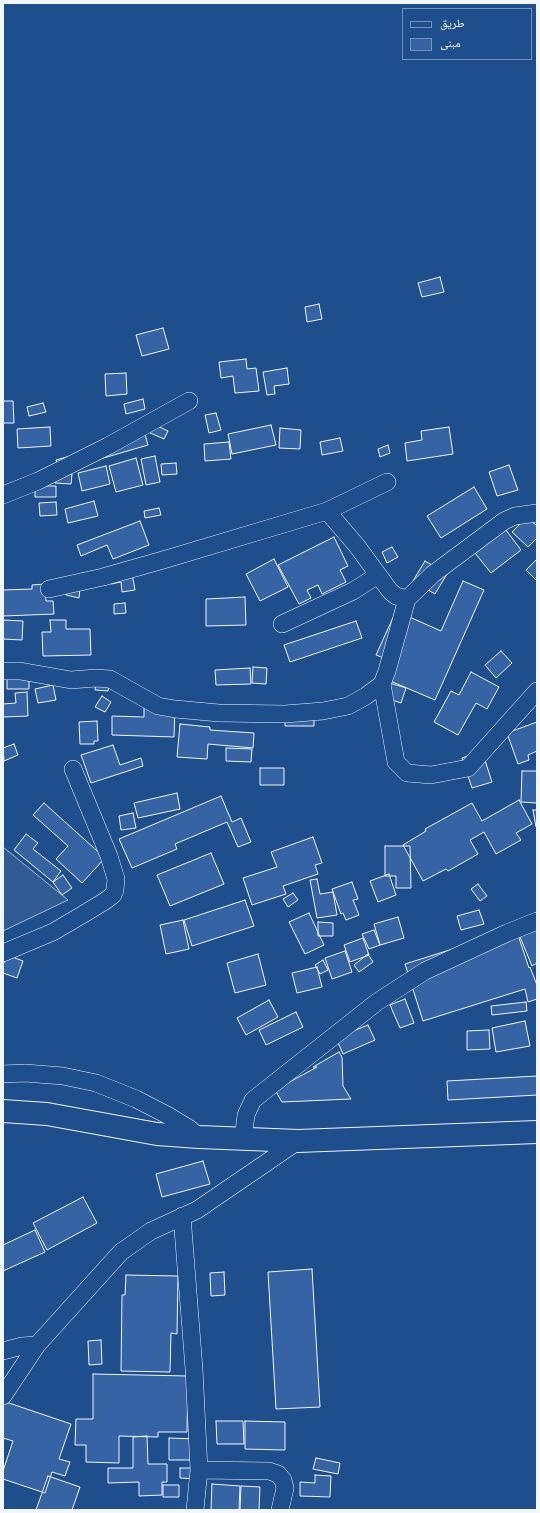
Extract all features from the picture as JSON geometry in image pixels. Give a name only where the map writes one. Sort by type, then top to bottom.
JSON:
[{"type":"main road","points":[[3,1111],[47,1114],[157,1134],[298,1141],[537,1132]]},
{"type":"street","points":[[3,495],[38,481],[108,446],[189,401]]},
{"type":"street","points":[[49,589],[103,577],[163,560],[327,510],[387,482]]},
{"type":"street","points":[[327,510],[357,546],[392,594],[407,599]]},
{"type":"street","points":[[537,514],[515,516],[504,521],[478,542],[433,574],[407,599],[382,684],[396,762],[407,773],[431,775],[468,768],[537,691]]},
{"type":"street","points":[[282,624],[353,591],[378,575]]},
{"type":"street","points":[[3,672],[20,671],[71,680],[96,678],[110,679],[158,706],[220,713],[285,714],[324,711],[348,706],[366,696],[382,684]]},
{"type":"street","points":[[3,953],[64,925],[105,901],[113,895],[116,890],[116,879],[109,856],[73,769]]},
{"type":"street","points":[[243,1138],[246,1116],[254,1100],[377,1002],[425,971],[507,933],[537,921]]},
{"type":"street","points":[[3,1074],[63,1076],[96,1083],[136,1099],[168,1115],[190,1129],[199,1137]]},
{"type":"street","points":[[3,1396],[37,1345],[121,1252],[152,1231],[197,1210],[298,1141]]},
{"type":"street","points":[[182,1216],[194,1369],[199,1470],[195,1510]]},
{"type":"street","points":[[3,1351],[22,1346],[37,1345]]},
{"type":"street","points":[[199,1470],[269,1471],[278,1474],[283,1480],[285,1488],[280,1510]]},
{"type":"shaded area","points":[[3,847],[68,900],[3,931]]},
{"type":"building","points":[[440,277],[444,292],[422,297],[418,283]]},
{"type":"building","points":[[319,304],[322,319],[307,322],[305,307]]},
{"type":"building","points":[[163,328],[169,349],[142,356],[136,335]]},
{"type":"building","points":[[246,359],[247,369],[256,368],[259,391],[235,393],[233,376],[221,378],[219,362]]},
{"type":"building","points":[[287,368],[289,384],[274,386],[275,394],[267,395],[263,372]]},
{"type":"building","points":[[126,373],[127,394],[106,396],[105,374]]},
{"type":"building","points":[[143,399],[145,409],[126,414],[124,404]]},
{"type":"building","points":[[3,401],[13,401],[14,423],[3,423]]},
{"type":"building","points":[[43,403],[46,412],[29,416],[27,407]]},
{"type":"building","points":[[216,413],[221,430],[209,433],[205,415]]},
{"type":"building","points":[[151,423],[168,431],[164,439],[148,432]]},
{"type":"building","points":[[271,425],[276,445],[232,454],[228,434]]},
{"type":"building","points":[[50,427],[51,446],[18,448],[17,429]]},
{"type":"building","points":[[143,427],[148,445],[59,471],[56,460],[113,444]]},
{"type":"building","points":[[449,427],[453,454],[407,461],[405,443],[422,440],[421,431]]},
{"type":"building","points":[[280,428],[301,430],[300,449],[279,448]]},
{"type":"building","points":[[340,438],[343,451],[322,455],[320,442]]},
{"type":"building","points":[[229,442],[231,459],[205,461],[204,444]]},
{"type":"building","points":[[388,445],[390,453],[380,457],[378,449]]},
{"type":"building","points":[[155,456],[160,482],[146,485],[141,459]]},
{"type":"building","points":[[136,458],[143,485],[116,492],[109,466]]},
{"type":"building","points":[[176,463],[177,474],[162,475],[161,464]]},
{"type":"building","points":[[509,465],[518,490],[497,496],[489,472]]},
{"type":"building","points":[[106,466],[110,484],[82,491],[78,473]]},
{"type":"building","points":[[56,472],[72,474],[71,484],[55,483]]},
{"type":"building","points":[[35,486],[56,486],[56,497],[35,497]]},
{"type":"building","points":[[474,487],[487,509],[441,538],[427,516]]},
{"type":"building","points":[[94,501],[98,516],[68,523],[65,509]]},
{"type":"building","points":[[56,502],[57,515],[40,516],[39,503]]},
{"type":"building","points":[[159,508],[161,515],[145,518],[144,511]]},
{"type":"building","points":[[527,517],[537,526],[537,538],[528,547],[512,532]]},
{"type":"building","points":[[497,518],[521,550],[491,573],[475,553],[487,544],[478,532]]},
{"type":"building","points":[[140,521],[149,545],[113,559],[107,545],[81,556],[77,545]]},
{"type":"building","points":[[334,537],[348,566],[340,570],[346,582],[322,594],[318,585],[307,590],[311,598],[299,604],[278,565]]},
{"type":"building","points":[[392,547],[398,557],[387,563],[382,552]]},
{"type":"building","points":[[274,559],[288,587],[260,601],[246,574]]},
{"type":"building","points":[[537,559],[537,581],[526,570]]},
{"type":"building","points":[[425,561],[447,574],[435,594],[413,581]]},
{"type":"building","points":[[131,568],[135,590],[122,592],[121,582],[111,584],[109,571]]},
{"type":"building","points":[[463,581],[484,590],[435,700],[381,677],[389,660],[376,655],[396,611],[441,631]]},
{"type":"building","points":[[45,584],[46,601],[53,601],[54,614],[3,616],[3,590],[32,589],[32,585]]},
{"type":"building","points":[[67,586],[80,588],[79,598],[66,595]]},
{"type":"building","points":[[245,597],[246,625],[206,626],[206,599]]},
{"type":"building","points":[[125,603],[126,613],[114,614],[114,604]]},
{"type":"building","points":[[3,620],[23,621],[22,640],[3,639]]},
{"type":"building","points":[[50,620],[66,620],[66,629],[90,629],[91,655],[43,656],[42,632],[51,632]]},
{"type":"building","points":[[356,621],[362,638],[290,662],[284,645]]},
{"type":"building","points":[[501,651],[512,663],[496,678],[485,665]]},
{"type":"building","points":[[253,667],[267,668],[266,684],[252,683]]},
{"type":"building","points":[[250,668],[251,684],[216,685],[215,670]]},
{"type":"building","points":[[471,672],[499,687],[487,709],[476,703],[458,735],[434,722],[451,691],[459,695]]},
{"type":"building","points":[[7,673],[29,673],[29,689],[7,689]]},
{"type":"building","points":[[97,676],[110,678],[108,691],[95,690]]},
{"type":"building","points":[[390,683],[406,688],[401,703],[386,698]]},
{"type":"building","points":[[53,685],[56,700],[38,703],[35,689]]},
{"type":"building","points":[[27,692],[28,716],[3,717],[3,704],[16,703],[15,693]]},
{"type":"building","points":[[102,696],[111,702],[105,712],[95,707]]},
{"type":"building","points":[[144,705],[175,706],[174,737],[112,735],[112,716],[144,717]]},
{"type":"building","points":[[314,706],[314,726],[285,726],[285,721]]},
{"type":"building","points":[[97,721],[98,741],[94,741],[94,744],[80,744],[79,722]]},
{"type":"building","points":[[537,722],[537,751],[528,755],[529,760],[518,764],[507,733]]},
{"type":"building","points":[[180,724],[210,727],[210,730],[254,733],[253,748],[208,744],[207,759],[177,757]]},
{"type":"building","points":[[14,744],[18,755],[4,761],[3,748]]},
{"type":"building","points":[[113,745],[120,765],[141,758],[143,766],[91,783],[81,755]]},
{"type":"building","points":[[226,748],[252,749],[251,762],[226,761]]},
{"type":"building","points":[[482,751],[492,782],[472,788],[462,758]]},
{"type":"building","points":[[260,768],[284,768],[284,785],[260,785]]},
{"type":"building","points":[[522,771],[537,771],[537,803],[521,802]]},
{"type":"building","points":[[177,793],[180,809],[138,818],[134,803]]},
{"type":"building","points":[[221,796],[232,822],[241,818],[251,842],[238,847],[227,822],[175,844],[177,849],[132,868],[119,839]]},
{"type":"building","points":[[519,800],[532,824],[516,833],[521,840],[496,854],[484,832],[470,840],[478,854],[448,871],[446,869],[423,881],[403,845],[426,831],[425,829],[472,803],[482,821]]},
{"type":"building","points":[[44,803],[105,858],[82,883],[56,859],[68,846],[33,815]]},
{"type":"building","points":[[533,810],[537,810],[536,827]]},
{"type":"building","points":[[133,813],[136,828],[121,830],[119,816]]},
{"type":"building","points":[[26,834],[38,843],[33,849],[61,871],[53,882],[14,850]]},
{"type":"building","points":[[313,837],[322,863],[315,865],[318,874],[283,886],[286,894],[252,905],[243,878],[277,867],[271,852]]},
{"type":"building","points":[[385,846],[410,846],[411,888],[396,888],[396,876],[385,876]]},
{"type":"building","points":[[211,853],[224,884],[170,906],[157,875]]},
{"type":"building","points":[[389,874],[396,895],[378,902],[370,881]]},
{"type":"building","points":[[63,875],[72,888],[62,895],[53,882]]},
{"type":"building","points":[[317,879],[320,894],[333,892],[337,915],[317,918],[310,880]]},
{"type":"building","points":[[352,882],[358,899],[353,900],[359,915],[346,920],[343,913],[341,914],[332,889]]},
{"type":"building","points":[[478,884],[487,896],[480,901],[471,889]]},
{"type":"building","points":[[293,893],[298,900],[288,907],[283,899]]},
{"type":"building","points":[[245,900],[254,926],[192,946],[184,920]]},
{"type":"building","points":[[479,910],[484,924],[461,930],[457,916]]},
{"type":"building","points":[[309,913],[324,945],[305,954],[289,922]]},
{"type":"building","points":[[398,917],[404,938],[380,945],[374,924]]},
{"type":"building","points":[[183,920],[189,949],[166,954],[160,925]]},
{"type":"building","points":[[318,922],[333,923],[333,936],[318,936]]},
{"type":"building","points":[[537,924],[537,963],[532,966],[518,932]]},
{"type":"building","points":[[516,929],[529,968],[530,967],[537,985],[537,999],[528,1002],[525,989],[423,1021],[405,964]]},
{"type":"building","points":[[374,930],[380,945],[369,949],[362,934]]},
{"type":"building","points":[[363,938],[369,955],[350,962],[344,945]]},
{"type":"building","points":[[345,951],[352,972],[332,979],[325,958]]},
{"type":"building","points":[[258,954],[266,985],[235,993],[227,963]]},
{"type":"building","points":[[368,954],[373,962],[359,972],[354,965]]},
{"type":"building","points":[[7,955],[23,961],[17,978],[3,973],[3,965]]},
{"type":"building","points":[[323,960],[328,970],[320,974],[315,965]]},
{"type":"building","points":[[317,967],[322,987],[297,993],[292,973]]},
{"type":"building","points":[[405,999],[414,1023],[400,1028],[390,1005]]},
{"type":"building","points":[[269,1000],[278,1017],[246,1035],[237,1018]]},
{"type":"building","points":[[526,1002],[527,1011],[492,1015],[491,1006]]},
{"type":"building","points":[[296,1012],[303,1027],[266,1045],[259,1030]]},
{"type":"building","points":[[525,1021],[530,1046],[496,1052],[492,1028]]},
{"type":"building","points":[[368,1025],[375,1040],[343,1054],[336,1038]]},
{"type":"building","points":[[489,1030],[490,1049],[467,1050],[467,1031]]},
{"type":"building","points":[[339,1052],[342,1057],[343,1086],[351,1099],[282,1102],[275,1090],[317,1067],[313,1067]]},
{"type":"building","points":[[537,1076],[537,1095],[448,1100],[447,1081]]},
{"type":"building","points":[[203,1161],[210,1184],[162,1197],[156,1174]]},
{"type":"building","points":[[83,1197],[97,1223],[47,1250],[33,1223]]},
{"type":"building","points":[[35,1230],[45,1252],[3,1271],[3,1245]]},
{"type":"building","points":[[312,1269],[320,1407],[276,1409],[268,1272]]},
{"type":"building","points":[[224,1272],[225,1295],[211,1296],[210,1273]]},
{"type":"building","points":[[126,1275],[178,1276],[177,1334],[171,1333],[170,1372],[121,1371],[122,1295],[125,1295]]},
{"type":"building","points":[[101,1340],[102,1364],[89,1365],[88,1341]]},
{"type":"building","points":[[93,1374],[188,1376],[187,1432],[158,1432],[158,1437],[119,1436],[119,1463],[86,1462],[86,1445],[75,1445],[76,1419],[93,1419]]},
{"type":"building","points":[[3,1401],[71,1424],[59,1459],[70,1462],[65,1476],[52,1472],[45,1493],[3,1479],[3,1471],[13,1441],[3,1438]]},
{"type":"building","points":[[216,1421],[243,1421],[244,1444],[217,1444]]},
{"type":"building","points":[[245,1421],[285,1422],[285,1450],[245,1449]]},
{"type":"building","points":[[147,1436],[148,1464],[167,1464],[167,1482],[162,1482],[162,1495],[139,1496],[139,1482],[108,1483],[108,1468],[133,1468],[133,1437]]},
{"type":"building","points":[[169,1438],[198,1439],[198,1460],[169,1460]]},
{"type":"building","points":[[316,1458],[340,1463],[338,1474],[313,1469]]},
{"type":"building","points":[[180,1468],[199,1468],[199,1479],[180,1478]]},
{"type":"building","points":[[315,1475],[331,1476],[330,1497],[300,1496],[300,1482],[315,1483]]},
{"type":"building","points":[[48,1476],[80,1487],[72,1510],[36,1510]]},
{"type":"building","points":[[212,1484],[240,1486],[239,1510],[211,1510]]},
{"type":"building","points":[[163,1485],[179,1485],[179,1497],[163,1497]]},
{"type":"building","points":[[241,1486],[260,1487],[259,1510],[240,1510]]}]
